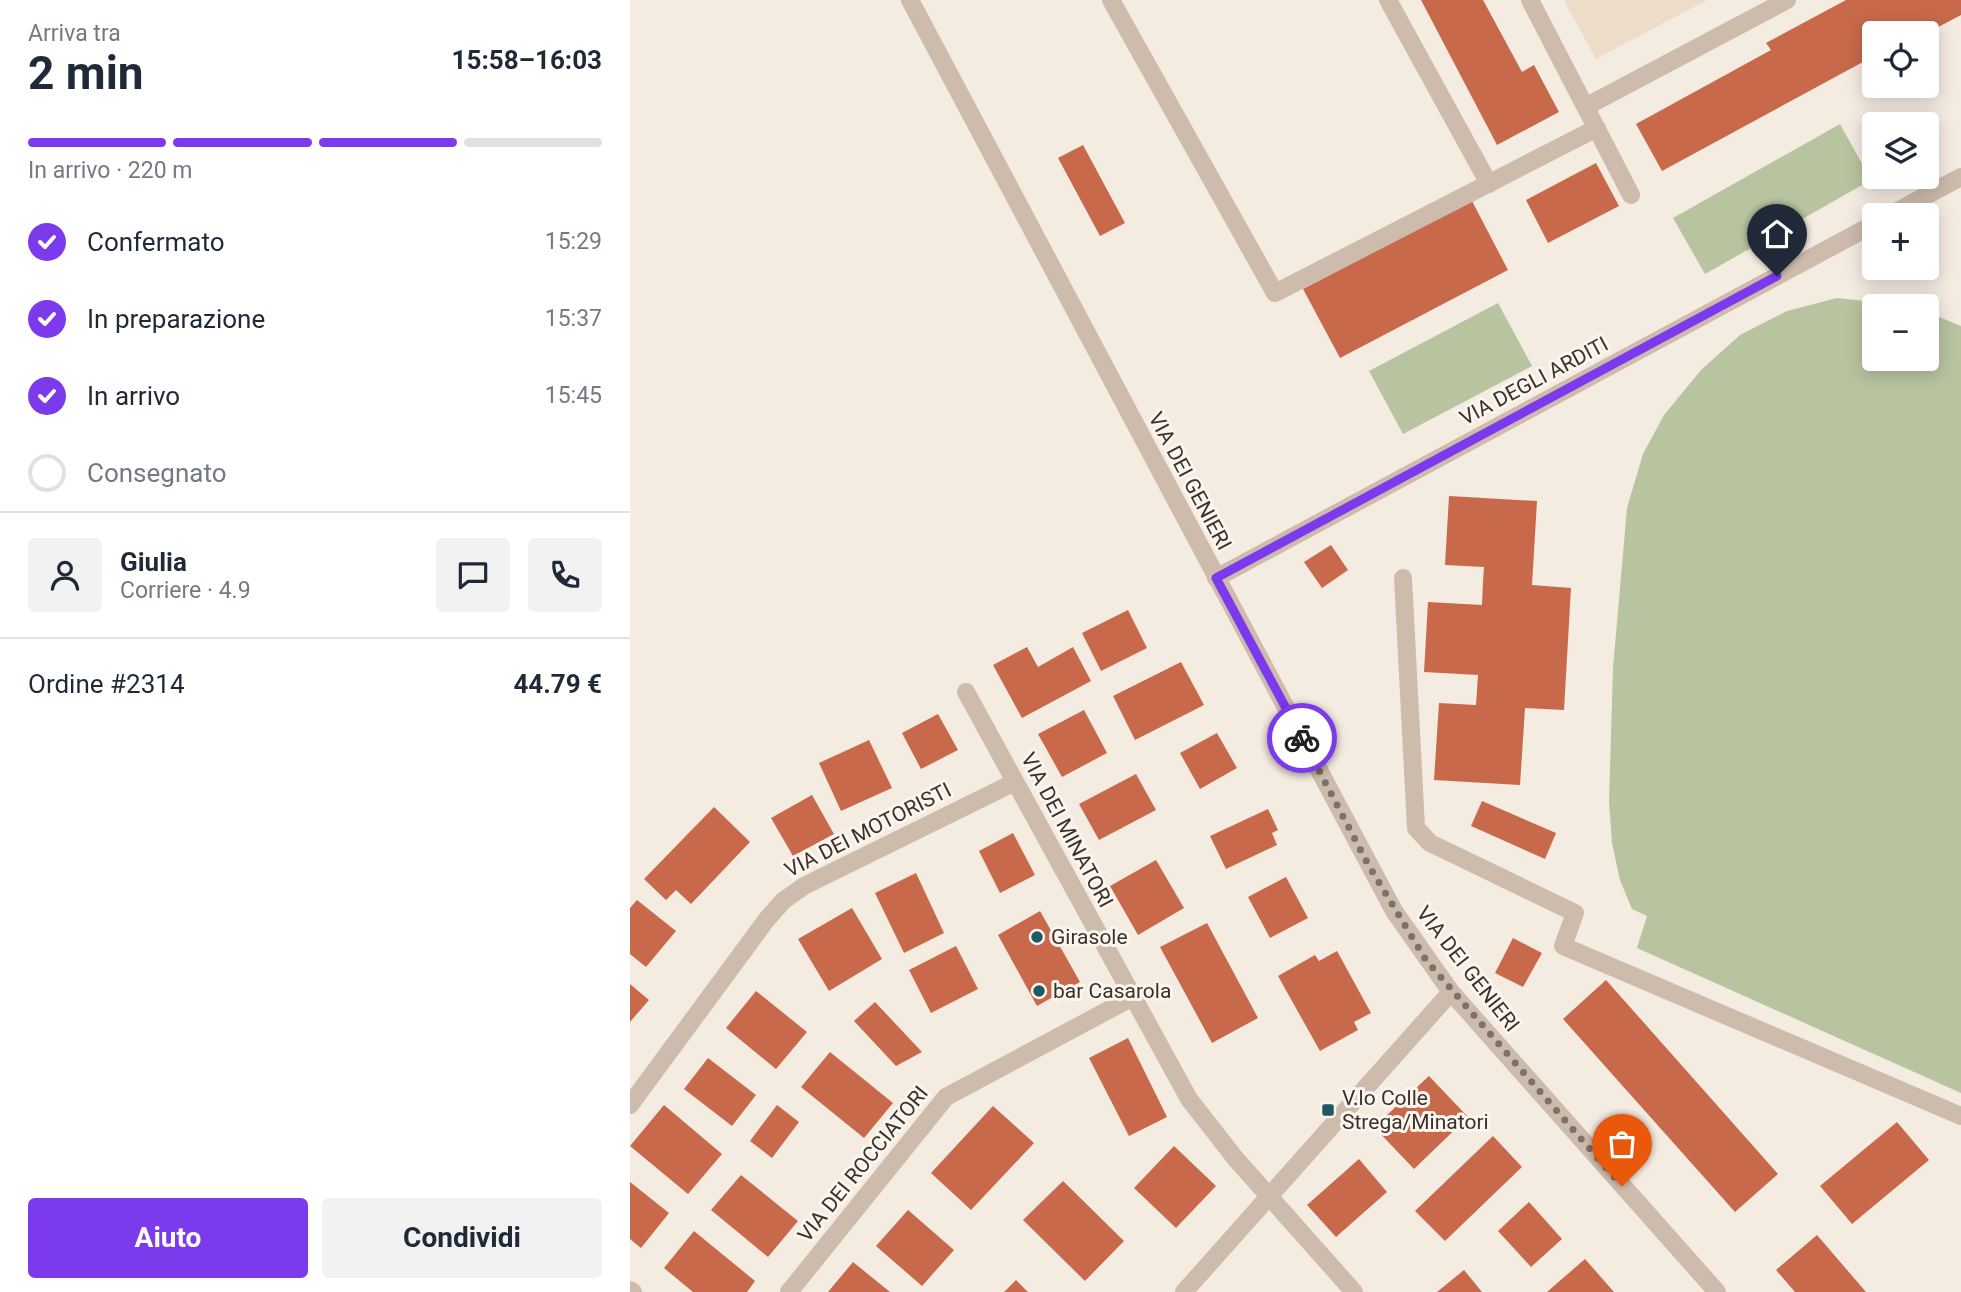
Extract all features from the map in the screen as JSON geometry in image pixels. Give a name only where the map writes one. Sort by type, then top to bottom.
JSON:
[{"type":"street","name":"VIA DEI GENIERI","points":[[910,0],[1381,889],[1426,960],[1451,992],[1717,1292]]},
{"type":"street","points":[[1111,0],[1275,293],[1597,128]]},
{"type":"street","points":[[1388,0],[1489,184]]},
{"type":"street","points":[[1530,0],[1631,195]]},
{"type":"street","points":[[1587,106],[1787,0]]},
{"type":"street","points":[[1912,203],[1961,177]]},
{"type":"street","name":"VIA DEGLI ARDITI","points":[[1216,578],[1862,229]]},
{"type":"street","points":[[1404,579],[1416,828],[1430,843],[1575,913],[1563,946],[1961,1116]]},
{"type":"street","name":"VIA DEI MINATORI","points":[[966,692],[1131,998],[1197,1110],[1354,1292]]},
{"type":"street","name":"VIA DEI MOTORISTI","points":[[630,1105],[732,964],[783,901],[804,886],[1015,782]]},
{"type":"street","points":[[1184,1292],[1451,992]]},
{"type":"street","name":"VIA DEI ROCCIATORI","points":[[789,1292],[946,1097],[1131,998]]},
{"type":"green space","points":[[1840,124],[1862,164],[1862,185],[1705,274],[1673,218]]},
{"type":"green space","points":[[1837,298],[1862,301],[1862,371],[1939,371],[1939,317],[1961,326],[1961,1093],[1637,948],[1647,916],[1632,909],[1620,880],[1612,843],[1609,802],[1613,668],[1627,508],[1643,454],[1664,415],[1701,370],[1740,335],[1787,311]]},
{"type":"green space","points":[[1498,303],[1532,366],[1403,434],[1369,371]]},
{"type":"shaded area","points":[[1564,0],[1707,0],[1596,59]]},
{"type":"building","points":[[1421,0],[1483,0],[1522,72],[1534,65],[1559,112],[1497,145]]},
{"type":"building","points":[[1846,0],[1961,0],[1961,15],[1939,27],[1939,21],[1862,21],[1862,63],[1662,171],[1636,124],[1771,50],[1766,43]]},
{"type":"building","points":[[1083,145],[1125,223],[1100,236],[1058,158]]},
{"type":"building","points":[[1596,163],[1619,206],[1548,243],[1526,200]]},
{"type":"building","points":[[1472,201],[1508,270],[1340,358],[1303,289]]},
{"type":"building","points":[[1449,496],[1537,501],[1532,585],[1571,588],[1564,710],[1525,708],[1520,785],[1434,780],[1439,703],[1476,705],[1478,675],[1424,672],[1428,602],[1482,605],[1484,567],[1445,565]]},
{"type":"building","points":[[1331,545],[1348,570],[1322,588],[1304,562]]},
{"type":"building","points":[[1128,610],[1147,648],[1101,671],[1082,633]]},
{"type":"building","points":[[1027,647],[1038,667],[1073,647],[1091,681],[1022,718],[993,665]]},
{"type":"building","points":[[1181,662],[1204,705],[1135,740],[1113,696]]},
{"type":"building","points":[[1084,710],[1107,753],[1062,777],[1038,734]]},
{"type":"building","points":[[938,714],[958,750],[921,769],[902,733]]},
{"type":"building","points":[[1217,733],[1237,768],[1200,789],[1180,753]]},
{"type":"building","points":[[869,740],[892,788],[841,811],[819,763]]},
{"type":"building","points":[[1136,774],[1156,810],[1099,840],[1079,804]]},
{"type":"building","points":[[812,795],[834,834],[793,856],[771,818]]},
{"type":"building","points":[[1482,801],[1556,833],[1545,859],[1471,826]]},
{"type":"building","points":[[714,807],[750,842],[691,904],[676,890],[666,900],[644,879]]},
{"type":"building","points":[[1268,809],[1278,830],[1272,833],[1277,845],[1226,869],[1210,836]]},
{"type":"building","points":[[1013,833],[1035,875],[1000,893],[979,851]]},
{"type":"building","points":[[1156,860],[1184,908],[1138,935],[1110,886]]},
{"type":"building","points":[[916,873],[944,933],[904,953],[875,893]]},
{"type":"building","points":[[1286,877],[1308,918],[1270,938],[1248,897]]},
{"type":"building","points":[[637,900],[676,931],[646,967],[630,954],[630,908]]},
{"type":"building","points":[[852,908],[882,959],[829,991],[798,939]]},
{"type":"building","points":[[1040,911],[1080,982],[1037,1006],[998,935]]},
{"type":"building","points":[[1207,923],[1258,1018],[1212,1043],[1160,947]]},
{"type":"building","points":[[1513,938],[1542,953],[1523,987],[1495,973]]},
{"type":"building","points":[[956,946],[978,989],[931,1013],[909,970]]},
{"type":"building","points":[[1337,951],[1371,1013],[1354,1022],[1358,1030],[1320,1051],[1278,976],[1315,955],[1319,961]]},
{"type":"building","points":[[1606,980],[1778,1174],[1735,1212],[1563,1019]]},
{"type":"building","points":[[630,984],[649,1000],[630,1022]]},
{"type":"building","points":[[756,991],[807,1032],[776,1069],[726,1028]]},
{"type":"building","points":[[875,1002],[922,1052],[896,1066],[854,1021]]},
{"type":"building","points":[[1128,1038],[1167,1117],[1129,1136],[1089,1058]]},
{"type":"building","points":[[830,1052],[893,1103],[864,1138],[801,1087]]},
{"type":"building","points":[[708,1058],[756,1095],[732,1126],[684,1089]]},
{"type":"building","points":[[1429,1076],[1468,1117],[1414,1169],[1374,1127]]},
{"type":"building","points":[[664,1105],[722,1154],[688,1194],[630,1146]]},
{"type":"building","points":[[777,1105],[799,1122],[772,1158],[750,1141]]},
{"type":"building","points":[[993,1106],[1034,1143],[971,1210],[931,1173]]},
{"type":"building","points":[[1897,1122],[1929,1160],[1852,1224],[1820,1186]]},
{"type":"building","points":[[1493,1136],[1522,1167],[1445,1241],[1415,1211]]},
{"type":"building","points":[[1174,1146],[1216,1186],[1176,1228],[1134,1188]]},
{"type":"building","points":[[1359,1159],[1387,1192],[1336,1237],[1307,1205]]},
{"type":"building","points":[[741,1175],[798,1221],[768,1257],[711,1210]]},
{"type":"building","points":[[1063,1181],[1124,1241],[1085,1281],[1023,1220]]},
{"type":"building","points":[[630,1182],[669,1213],[641,1248],[630,1239]]},
{"type":"building","points":[[1529,1202],[1562,1239],[1531,1267],[1498,1231]]},
{"type":"building","points":[[908,1210],[954,1250],[922,1286],[876,1246]]},
{"type":"building","points":[[694,1231],[755,1281],[747,1292],[693,1292],[664,1268]]},
{"type":"building","points":[[1817,1235],[1866,1292],[1795,1292],[1776,1270]]},
{"type":"building","points":[[1585,1259],[1614,1292],[1547,1292]]},
{"type":"building","points":[[853,1262],[890,1292],[828,1292]]},
{"type":"building","points":[[1464,1270],[1482,1292],[1437,1292]]},
{"type":"building","points":[[1016,1280],[1028,1292],[1004,1292]]},
{"type":"way so far","points":[[1302,738],[1394,911],[1426,960],[1622,1186]]},
{"type":"place","name":"Girasole","points":[[1037,937]]},
{"type":"place","name":"bar Casarola","points":[[1039,991]]},
{"type":"place","name":"V.lo Colle Strega/Minatori","points":[[1328,1110]]},
{"type":"route","points":[[1302,738],[1216,578],[1777,276]]}]
